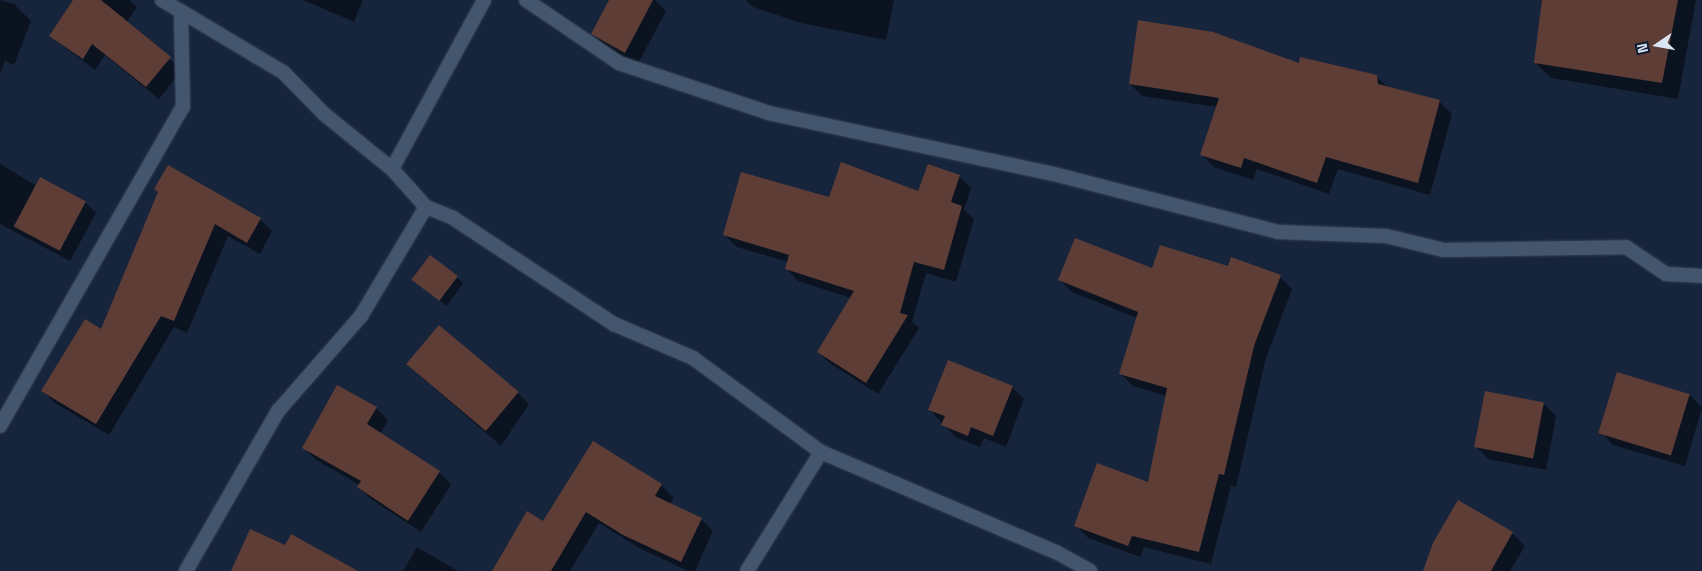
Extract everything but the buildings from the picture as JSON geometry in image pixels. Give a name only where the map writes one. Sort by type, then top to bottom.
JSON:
[{"type":"street","points":[[162,0],[283,72],[324,114],[392,169],[426,207],[453,218],[614,324],[693,358],[821,452],[1056,552],[1090,571]]},
{"type":"street","points":[[392,169],[484,0]]},
{"type":"street","points":[[526,0],[619,63],[769,113],[1050,173],[1278,232],[1386,236],[1444,250],[1626,248],[1666,274],[1702,276]]},
{"type":"street","points":[[0,426],[183,107],[182,12]]},
{"type":"street","points":[[186,571],[278,411],[361,316],[426,207]]},
{"type":"street","points":[[747,571],[821,452]]}]
